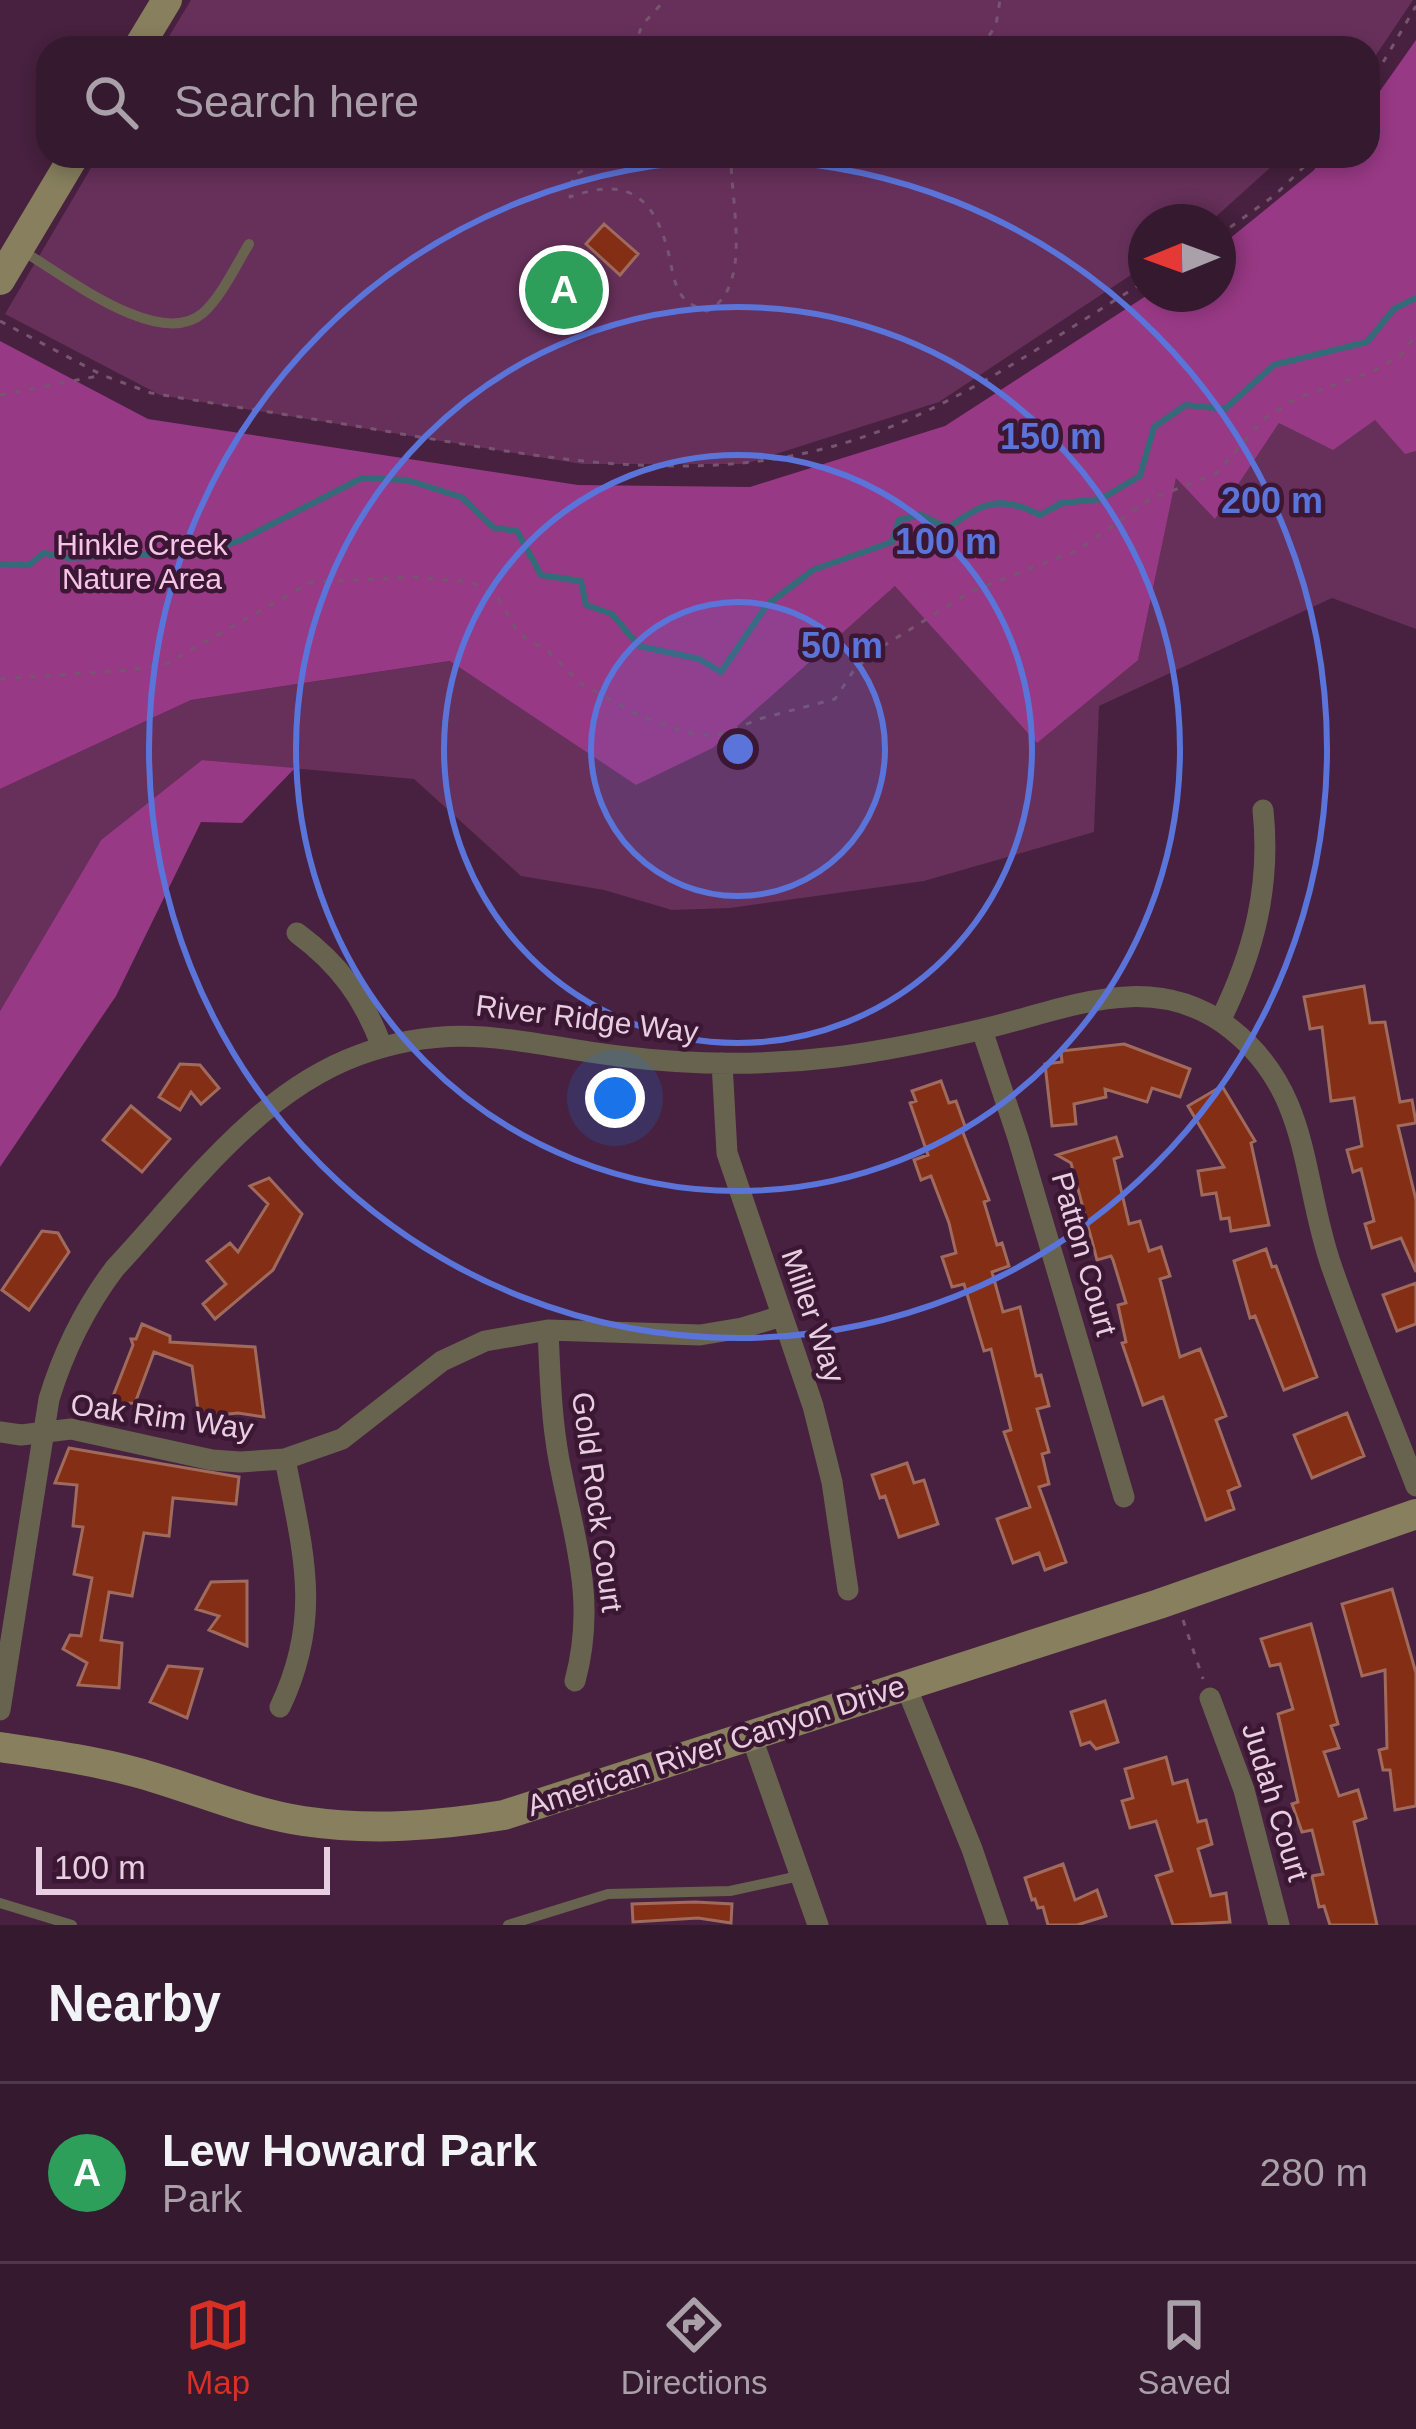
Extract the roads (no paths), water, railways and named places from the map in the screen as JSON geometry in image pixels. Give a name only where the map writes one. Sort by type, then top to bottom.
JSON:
[{"type":"main road","points":[[145,36],[167,0]]},
{"type":"main road","points":[[0,280],[67,168]]},
{"type":"main road","name":"American River Canyon Drive","points":[[0,1748],[68,1756],[276,1815],[358,1827],[411,1827],[522,1810],[1176,1598],[1416,1514]]},
{"type":"street","points":[[1220,1021],[1242,977],[1261,914],[1263,810]]},
{"type":"street","points":[[297,933],[339,969],[356,991],[382,1047]]},
{"type":"street","name":"River Ridge Way","points":[[0,1710],[43,1432],[64,1352],[78,1322],[115,1268],[268,1108],[322,1071],[382,1047],[426,1037],[491,1035],[613,1055],[722,1064],[836,1057],[982,1030],[1086,1000],[1122,995],[1178,1004],[1220,1021],[1256,1051],[1289,1099],[1331,1264],[1416,1486]]},
{"type":"street","name":"Patton Court","points":[[982,1030],[1124,1498]]},
{"type":"street","name":"Miller Way","points":[[722,1064],[727,1153],[813,1406],[832,1482],[848,1590]]},
{"type":"street","name":"Oak Rim Way","points":[[0,1432],[71,1429],[212,1460],[285,1459],[354,1432],[417,1378],[456,1353],[500,1337],[548,1330],[700,1335],[782,1316]]},
{"type":"street","name":"Gold Rock Court","points":[[548,1330],[559,1458],[587,1608],[575,1681]]},
{"type":"street","points":[[280,1707],[303,1649],[308,1587],[285,1459]]},
{"type":"street","points":[[905,1684],[998,1925]]},
{"type":"street","name":"Judah Court","points":[[1210,1698],[1244,1790],[1279,1925]]},
{"type":"street","points":[[752,1738],[818,1925]]},
{"type":"lane","points":[[19,249],[135,316],[167,326],[187,324],[206,310],[250,244]]},
{"type":"lane","points":[[508,1925],[608,1894],[730,1891],[799,1876]]},
{"type":"lane","points":[[0,1903],[72,1925]]},
{"type":"waterway","points":[[0,564],[29,565],[44,553],[69,558],[208,552],[362,478],[407,480],[461,497],[494,528],[517,531],[541,575],[581,581],[586,605],[612,614],[639,646],[699,659],[721,672],[767,605],[813,570],[892,542],[899,520],[921,515],[948,528],[992,504],[1013,505],[1040,515],[1062,503],[1101,499],[1140,476],[1154,427],[1186,405],[1225,409],[1274,365],[1367,342],[1394,309],[1416,298]]},
{"type":"place","name":"Lew Howard Park","points":[[564,290]]},
{"type":"park label","name":"Hinkle Creek Nature Area","points":[[142,562]]}]
